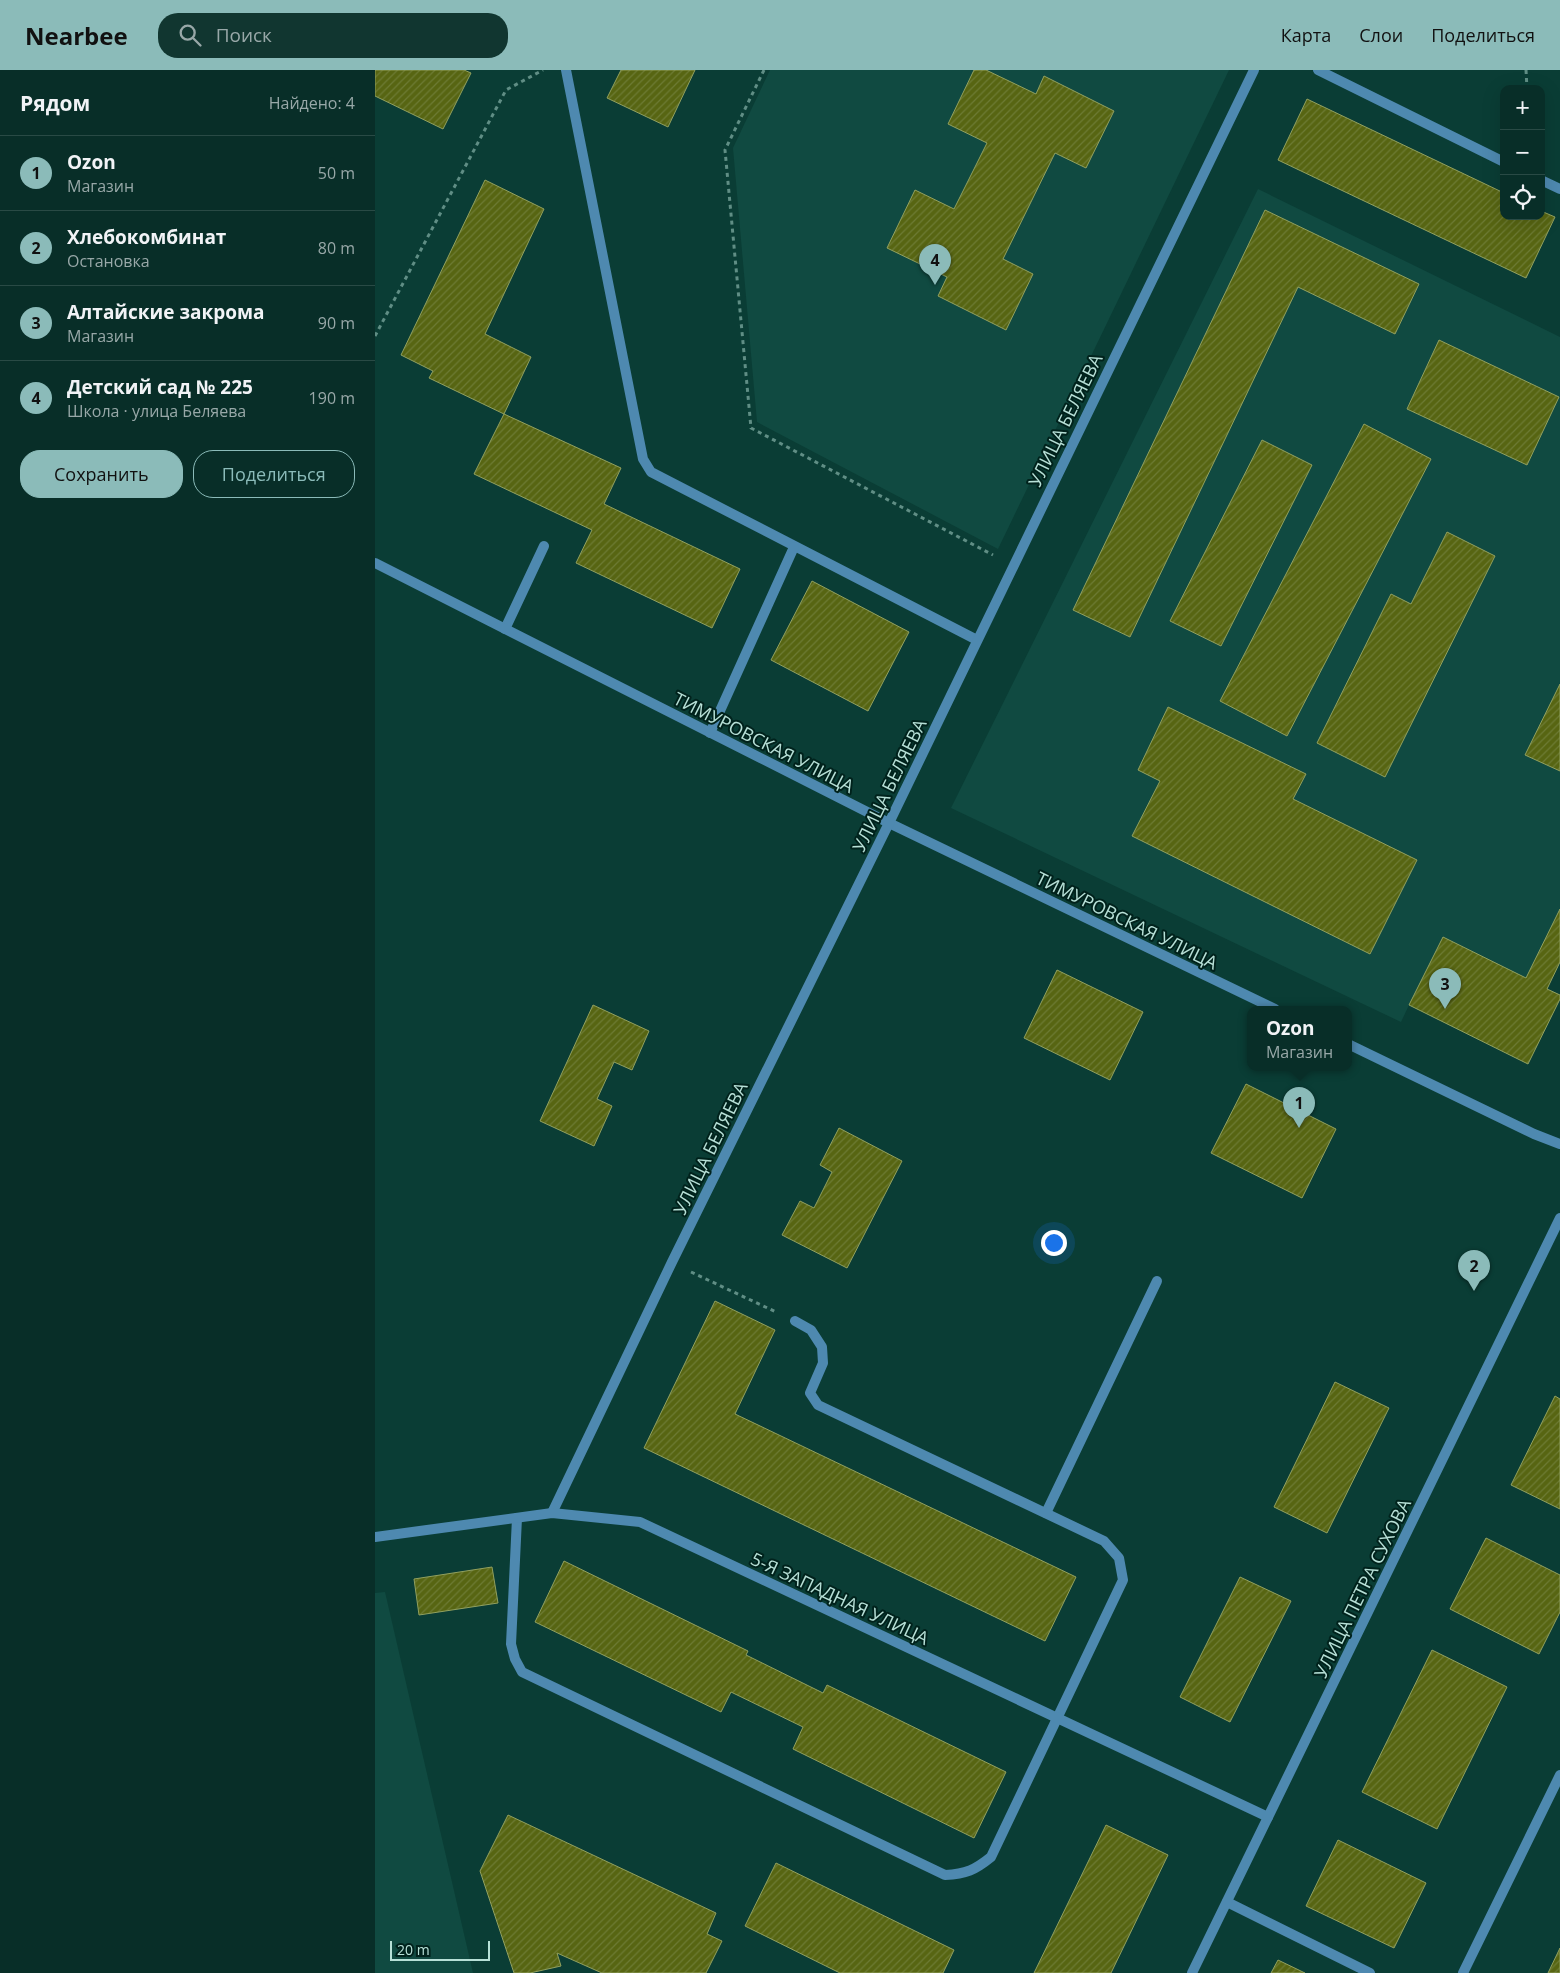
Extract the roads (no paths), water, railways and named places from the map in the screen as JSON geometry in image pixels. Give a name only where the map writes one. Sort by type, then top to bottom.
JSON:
[{"type":"street","points":[[566,70],[643,459],[651,472],[663,480],[977,640]]},
{"type":"street","name":"УЛИЦА БЕЛЯЕВА","points":[[552,1513],[672,1262],[889,823],[1254,70]]},
{"type":"street","points":[[1317,70],[1500,160]]},
{"type":"street","points":[[1545,182],[1560,189]]},
{"type":"street","points":[[505,629],[544,546]]},
{"type":"street","points":[[710,733],[794,547]]},
{"type":"street","name":"ТИМУРОВСКАЯ УЛИЦА","points":[[375,563],[889,823],[1269,1006]]},
{"type":"street","points":[[1352,1046],[1534,1134],[1560,1144]]},
{"type":"street","name":"УЛИЦА ПЕТРА СУХОВА","points":[[1192,1973],[1560,1218]]},
{"type":"street","points":[[1046,1512],[1157,1281]]},
{"type":"street","points":[[517,1518],[511,1644],[515,1659],[523,1672],[945,1875],[965,1874],[981,1865],[991,1857],[1123,1580],[1119,1558],[1104,1541],[818,1404],[810,1392],[823,1364],[822,1347],[811,1330],[795,1321]]},
{"type":"street","name":"5-Я ЗАПАДНАЯ УЛИЦА","points":[[375,1537],[552,1513],[640,1522],[1268,1817]]},
{"type":"street","points":[[1463,1973],[1560,1775]]},
{"type":"street","points":[[1227,1902],[1370,1973]]},
{"type":"place","name":"Детский сад № 225","points":[[935,285]]},
{"type":"place","name":"Алтайские закрома","points":[[1445,1009]]},
{"type":"place","name":"Ozon","points":[[1299,1128]]},
{"type":"place","name":"Хлебокомбинат","points":[[1474,1291]]}]
